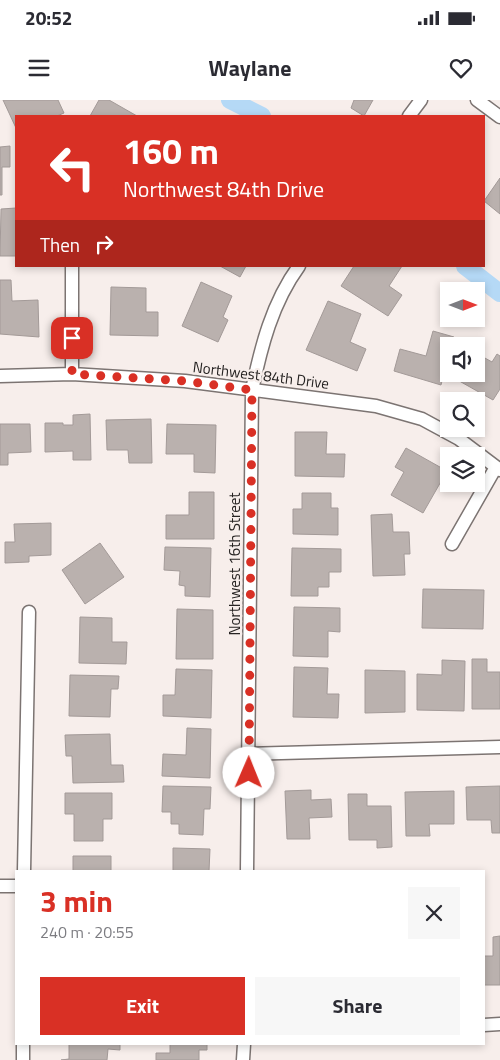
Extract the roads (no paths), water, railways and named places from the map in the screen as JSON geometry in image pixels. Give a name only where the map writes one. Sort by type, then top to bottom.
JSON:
[{"type":"street","points":[[410,115],[421,100]]},
{"type":"street","points":[[477,100],[500,117]]},
{"type":"street","points":[[72,267],[72,374]]},
{"type":"street","name":"Northwest 16th Street","points":[[247,870],[252,390],[260,354],[273,313],[298,267]]},
{"type":"street","name":"Northwest 84th Drive","points":[[0,376],[72,374],[185,381],[376,406],[422,419],[460,439],[498,469]]},
{"type":"street","points":[[452,544],[498,469]]},
{"type":"street","points":[[24,870],[28,612]]},
{"type":"street","points":[[249,754],[500,747]]},
{"type":"street","points":[[0,886],[15,886]]},
{"type":"street","points":[[485,1025],[500,1024]]},
{"type":"street","points":[[23,1045],[23,1060]]},
{"type":"street","points":[[243,1060],[244,1045]]},
{"type":"waterway","points":[[230,100],[260,115]]},
{"type":"waterway","points":[[466,267],[500,293]]}]
